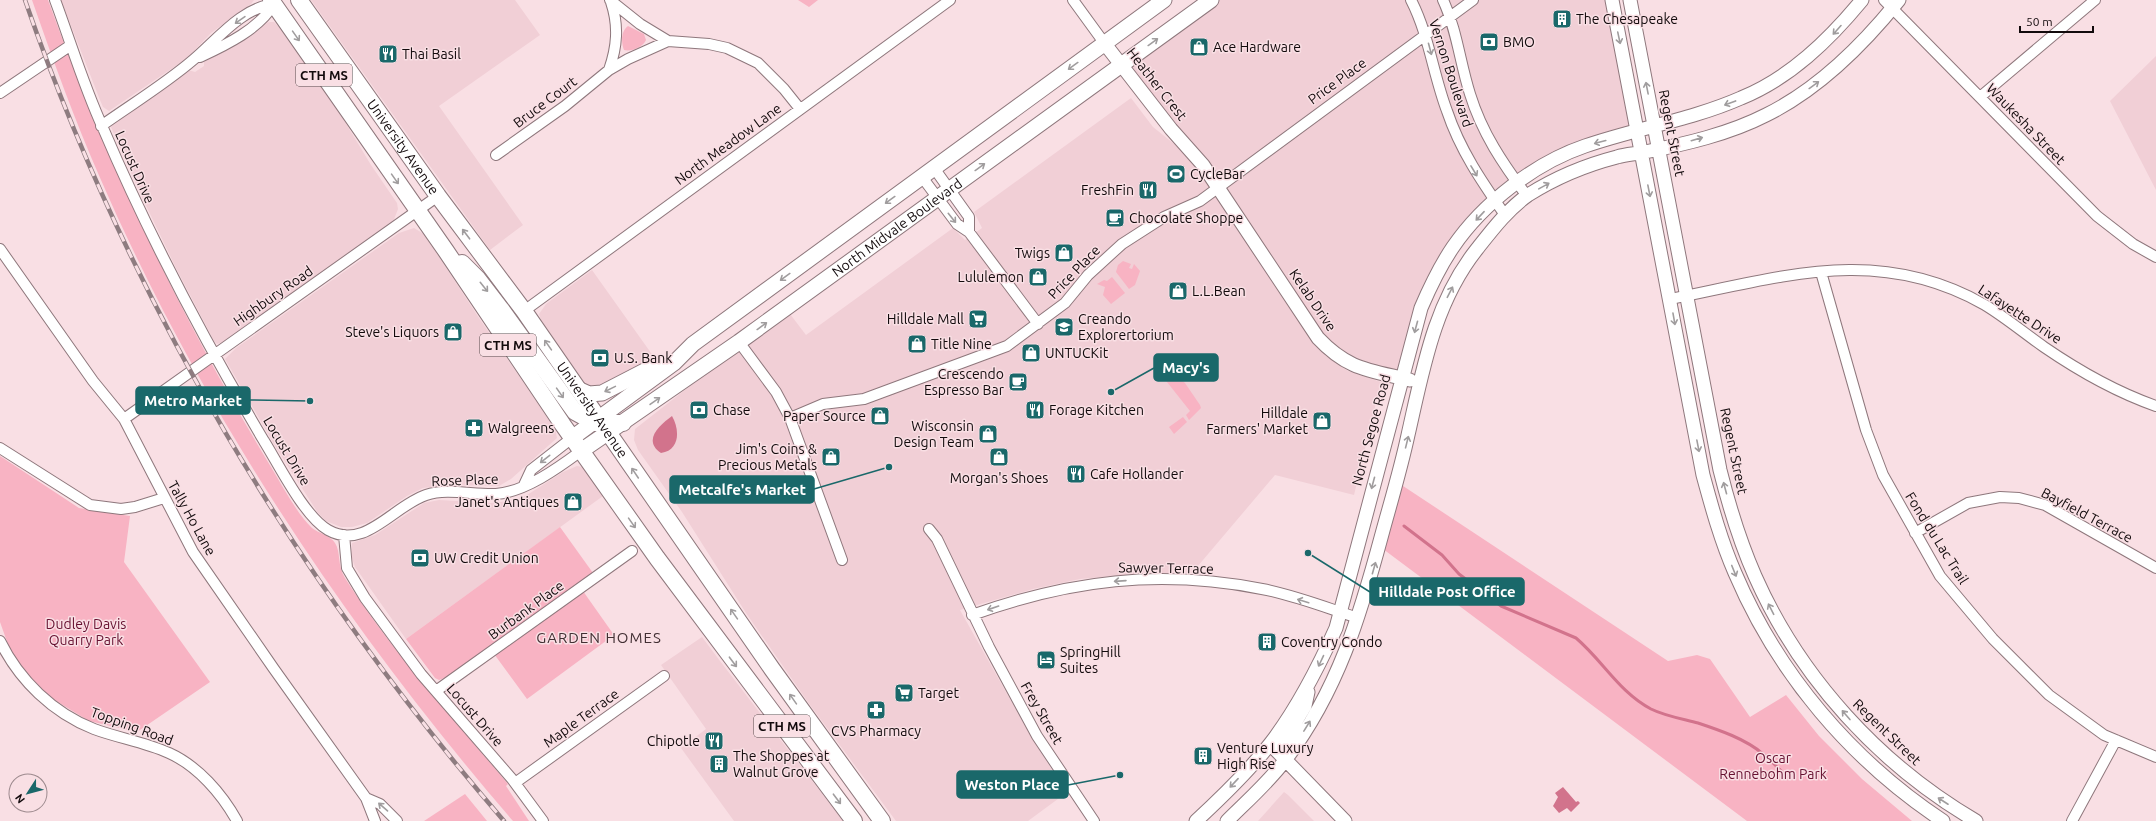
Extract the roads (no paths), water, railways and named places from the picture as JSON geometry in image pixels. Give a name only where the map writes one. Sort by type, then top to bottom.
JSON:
[{"type":"main road","name":"University Avenue","points":[[299,0],[438,196],[524,311],[601,425],[772,670],[882,821]]},
{"type":"main road","name":"North Midvale Boulevard","points":[[581,451],[601,425],[694,344],[1164,0]]},
{"type":"main road","name":"North Midvale Boulevard","points":[[623,423],[739,342],[1211,0]]},
{"type":"main road","name":"University Avenue","points":[[278,1],[581,451],[710,631],[854,821]]},
{"type":"main road","points":[[278,1],[319,28]]},
{"type":"main road","points":[[446,251],[481,282],[569,405],[582,416],[601,425],[623,423]]},
{"type":"main road","points":[[578,389],[589,394],[602,393],[646,372],[694,344]]},
{"type":"main road","name":"North Midvale Boulevard","points":[[572,438],[601,425]]},
{"type":"street","name":"Locust Drive","points":[[55,0],[101,126],[138,207],[214,355],[304,505],[315,520],[328,530],[344,535],[345,558],[353,579],[392,635],[436,691],[515,783],[543,821]]},
{"type":"street","name":"North Meadow Lane","points":[[524,311],[950,0]]},
{"type":"street","name":"Heather Crest","points":[[1073,0],[1105,44],[1171,129],[1192,151],[1218,187]]},
{"type":"street","name":"Vernon Boulevard","points":[[1411,0],[1426,34],[1446,110],[1458,140],[1477,175],[1505,215]]},
{"type":"street","name":"Vernon Boulevard","points":[[1443,0],[1450,16],[1474,105],[1497,155],[1526,196]]},
{"type":"street","name":"Price Place","points":[[790,418],[823,404],[864,399],[999,350],[1065,304],[1088,275],[1122,244],[1164,217],[1200,201],[1473,0]]},
{"type":"street","points":[[1612,0],[1703,474],[1714,516],[1734,573],[1762,628],[1800,687],[1839,735],[1889,781],[1943,821]]},
{"type":"street","name":"Regent Street","points":[[1630,0],[1720,470],[1733,519],[1754,576],[1772,612],[1791,644],[1814,676],[1845,714],[1873,744],[1918,783],[1976,821]]},
{"type":"street","name":"North Segoe Road","points":[[1196,821],[1222,796],[1270,744],[1315,674],[1336,628],[1421,308],[1434,278],[1454,246],[1494,200],[1516,183],[1566,153],[1655,127],[1742,98],[1777,78],[1823,44],[1862,0]]},
{"type":"street","points":[[1980,98],[2095,0]]},
{"type":"street","points":[[101,126],[193,60],[218,36],[251,12],[261,6],[278,1]]},
{"type":"street","points":[[610,1],[640,24],[668,40],[709,44],[727,48],[758,63],[772,75],[800,109]]},
{"type":"street","points":[[608,70],[615,49],[617,24],[610,1]]},
{"type":"street","points":[[1227,821],[1253,796],[1286,759],[1325,697],[1348,650],[1377,557],[1408,437],[1419,382],[1434,330],[1446,299],[1471,258],[1505,215],[1526,196],[1562,176],[1592,164],[1620,156],[1659,149],[1729,129],[1764,116],[1791,101],[1838,66],[1862,43],[1892,3]]},
{"type":"street","name":"Waukesha Street","points":[[1892,3],[1980,98],[2097,216],[2133,244],[2156,257]]},
{"type":"street","name":"Bruce Court","points":[[496,155],[565,106],[608,70],[628,58],[668,40]]},
{"type":"street","points":[[0,93],[71,45]]},
{"type":"street","points":[[934,168],[969,217],[969,232]]},
{"type":"street","points":[[922,177],[957,224],[969,232],[1038,324]]},
{"type":"street","name":"Kelab Drive","points":[[1218,187],[1318,338],[1329,350],[1349,363],[1364,370],[1419,382]]},
{"type":"street","name":"Highbury Road","points":[[124,419],[438,196]]},
{"type":"street","name":"Tally Ho Lane","points":[[0,249],[93,380],[124,419],[193,552],[366,798],[375,821]]},
{"type":"street","name":"Lafayette Drive","points":[[1670,299],[1839,269],[1897,272],[1952,288],[1986,306],[2045,347],[2092,377],[2138,400],[2156,406]]},
{"type":"street","name":"Fond du Lac Trail","points":[[1821,272],[1866,430],[1883,474],[1940,576],[1993,639],[2049,695],[2075,714],[2116,740],[2156,757]]},
{"type":"street","points":[[739,342],[776,392],[790,418],[842,560]]},
{"type":"street","points":[[524,485],[532,470],[572,438]]},
{"type":"street","points":[[0,448],[90,505],[121,509],[135,508],[164,498]]},
{"type":"street","name":"Rose Place","points":[[344,535],[354,535],[369,531],[415,500],[431,494],[502,494],[544,476],[581,451]]},
{"type":"street","name":"Bayfield Terrace","points":[[1915,533],[1968,503],[2000,497],[2019,498],[2045,505],[2156,568]]},
{"type":"street","name":"Frey Street","points":[[930,529],[937,540],[972,615],[1038,736],[1094,821]]},
{"type":"street","name":"Burbank Place","points":[[436,691],[632,551]]},
{"type":"street","name":"Sawyer Terrace","points":[[972,615],[1013,600],[1077,586],[1112,581],[1161,579],[1196,580],[1264,589],[1358,618]]},
{"type":"street","name":"Topping Road","points":[[0,641],[18,673],[42,697],[70,717],[89,727],[170,753],[194,769],[219,794],[237,821]]},
{"type":"street","name":"Maple Terrace","points":[[515,783],[664,676]]},
{"type":"street","points":[[1286,759],[1282,745],[1305,706],[1308,685]]},
{"type":"street","points":[[2072,821],[2116,740]]},
{"type":"street","points":[[1270,744],[1345,821]]},
{"type":"street","name":"Tally Ho Lane","points":[[366,798],[380,804],[397,821]]},
{"type":"waterway","points":[[1404,526],[1442,555],[1459,574],[1501,606],[1576,638],[1595,656],[1620,685],[1640,702],[1662,714],[1698,723],[1740,739],[1766,756],[1785,775]]},
{"type":"railway","points":[[25,0],[67,112],[115,222],[168,329],[226,433],[289,535],[356,634],[428,729],[504,821]]},
{"type":"place","name":"The Chesapeake","points":[[1562,19]]},
{"type":"place","name":"BMO","points":[[1489,42]]},
{"type":"place","name":"Ace Hardware","points":[[1199,47]]},
{"type":"place","name":"Thai Basil","points":[[388,54]]},
{"type":"place","name":"CycleBar","points":[[1176,174]]},
{"type":"place","name":"FreshFin","points":[[1148,190]]},
{"type":"place","name":"Chocolate Shoppe","points":[[1115,218]]},
{"type":"place","name":"Twigs","points":[[1064,253]]},
{"type":"place","name":"Lululemon","points":[[1038,277]]},
{"type":"place","name":"L.L.Bean","points":[[1178,291]]},
{"type":"place","name":"Hilldale Mall","points":[[978,319]]},
{"type":"place","name":"Creando Explorertorium","points":[[1064,327]]},
{"type":"place","name":"Steve's Liquors","points":[[453,332]]},
{"type":"place","name":"Title Nine","points":[[917,344]]},
{"type":"place","name":"UNTUCKit","points":[[1031,353]]},
{"type":"place","name":"U.S. Bank","points":[[600,358]]},
{"type":"place","name":"Crescendo Espresso Bar","points":[[1018,382]]},
{"type":"place","name":"Macy's","points":[[1111,392]]},
{"type":"place","name":"Metro Market","points":[[310,401]]},
{"type":"place","name":"Chase","points":[[699,410]]},
{"type":"place","name":"Forage Kitchen","points":[[1035,410]]},
{"type":"place","name":"Paper Source","points":[[880,416]]},
{"type":"place","name":"Hilldale Farmers' Market","points":[[1322,421]]},
{"type":"place","name":"Walgreens","points":[[474,428]]},
{"type":"place","name":"Wisconsin Design Team","points":[[988,434]]},
{"type":"place","name":"Jim's Coins & Precious Metals","points":[[831,457]]},
{"type":"place","name":"Morgan's Shoes","points":[[999,457]]},
{"type":"place","name":"Metcalfe's Market","points":[[889,467]]},
{"type":"place","name":"Cafe Hollander","points":[[1076,474]]},
{"type":"place","name":"Janet's Antiques","points":[[573,502]]},
{"type":"place","name":"Hilldale Post Office","points":[[1308,553]]},
{"type":"place","name":"UW Credit Union","points":[[420,558]]},
{"type":"place","name":"Coventry Condo","points":[[1267,642]]},
{"type":"place","name":"SpringHill Suites","points":[[1046,660]]},
{"type":"place","name":"Target","points":[[904,693]]},
{"type":"place","name":"CVS Pharmacy","points":[[876,710]]},
{"type":"place","name":"Chipotle","points":[[714,741]]},
{"type":"place","name":"Venture Luxury High Rise","points":[[1203,756]]},
{"type":"place","name":"The Shoppes at Walnut Grove","points":[[719,764]]},
{"type":"place","name":"Weston Place","points":[[1120,775]]},
{"type":"district","name":"GARDEN HOMES","points":[[599,638]]},
{"type":"park label","name":"Dudley Davis Quarry Park","points":[[86,632]]},
{"type":"park label","name":"Oscar Rennebohm Park","points":[[1773,766]]}]
